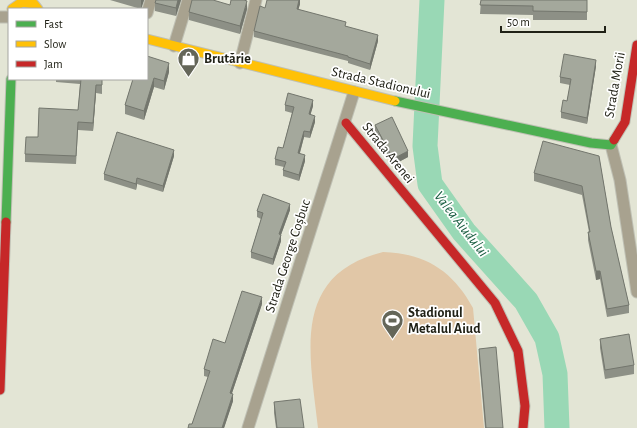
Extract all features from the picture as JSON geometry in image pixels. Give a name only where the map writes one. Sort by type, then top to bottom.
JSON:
[{"type":"main road","points":[[12,8],[17,4],[32,4],[45,8]]},
{"type":"main road","name":"Strada Stadionului","points":[[148,39],[378,98],[461,114],[591,143],[611,145]]},
{"type":"main road","name":"Strada Morii","points":[[611,145],[625,122],[637,45]]},
{"type":"main road","points":[[0,390],[11,80]]},
{"type":"main road","name":"Strada Arenei","points":[[346,123],[495,303],[518,351],[525,406],[524,428]]},
{"type":"street","points":[[148,10],[151,0]]},
{"type":"street","points":[[174,46],[188,0]]},
{"type":"street","points":[[240,63],[256,0]]},
{"type":"street","name":"Strada George Coșbuc","points":[[248,428],[346,123],[354,92]]},
{"type":"street","points":[[611,145],[620,180],[637,292]]},
{"type":"shaded area","name":"Stadionul Metalul Aiud","points":[[383,252],[412,256],[425,260],[436,266],[447,274],[456,284],[473,308],[484,428],[318,428],[312,373],[311,346],[313,321],[319,299],[332,279],[353,263]]},
{"type":"building","points":[[156,0],[178,0],[176,8],[155,3]]},
{"type":"building","points":[[192,0],[213,0],[230,5],[231,0],[247,1],[240,26],[189,12]]},
{"type":"building","points":[[267,0],[299,0],[297,9],[346,22],[345,26],[378,35],[370,64],[348,56],[254,31],[260,6],[265,8]]},
{"type":"building","points":[[481,0],[587,0],[587,12],[533,11],[533,6],[480,5]]},
{"type":"building","points":[[564,54],[596,60],[587,118],[561,112],[563,100],[567,101],[571,79],[560,77]]},
{"type":"building","points":[[148,56],[169,63],[164,81],[154,78],[144,111],[125,105],[133,80],[148,80]]},
{"type":"building","points":[[81,80],[102,80],[102,85],[96,85],[93,123],[78,122],[76,156],[25,154],[26,137],[38,137],[39,108],[78,110]]},
{"type":"building","points":[[288,93],[313,100],[309,114],[315,116],[310,132],[304,131],[298,153],[305,155],[299,175],[283,170],[286,162],[275,159],[278,147],[283,148],[294,107],[285,105]]},
{"type":"building","points":[[392,117],[408,151],[393,159],[375,125]]},
{"type":"building","points":[[117,132],[174,150],[163,186],[137,178],[136,184],[104,174]]},
{"type":"building","points":[[543,141],[599,156],[611,227],[629,305],[607,309],[600,271],[596,271],[588,232],[590,232],[582,186],[534,173]]},
{"type":"building","points":[[263,194],[290,204],[279,234],[281,235],[273,259],[251,252],[263,213],[257,211]]},
{"type":"building","points":[[242,291],[262,297],[230,393],[233,394],[222,428],[188,428],[189,424],[192,424],[210,371],[204,369],[213,339],[225,343]]},
{"type":"building","points":[[629,334],[634,365],[605,370],[600,339]]},
{"type":"building","points":[[496,347],[503,428],[486,428],[479,349]]},
{"type":"building","points":[[300,399],[304,428],[277,428],[274,402]]},
{"type":"waterway","name":"Valea Aiudului","points":[[432,0],[425,146],[430,184],[464,232],[526,301],[547,338],[555,374],[557,428]]},
{"type":"traffic: fast","points":[[6,222],[11,80]]},
{"type":"traffic: fast","points":[[395,101],[591,143],[611,145],[614,140]]},
{"type":"traffic: slow","points":[[13,8],[22,2],[34,4],[37,8]]},
{"type":"traffic: slow","points":[[148,39],[395,101]]},
{"type":"traffic: jam","points":[[614,140],[625,122],[637,45]]},
{"type":"traffic: jam","points":[[346,123],[495,303],[518,351],[525,406],[523,428]]},
{"type":"traffic: jam","points":[[0,390],[6,222]]},
{"type":"place","name":"Brutărie","points":[[189,78]]},
{"type":"place","name":"Stadionul Metalul Aiud","points":[[393,340]]}]
